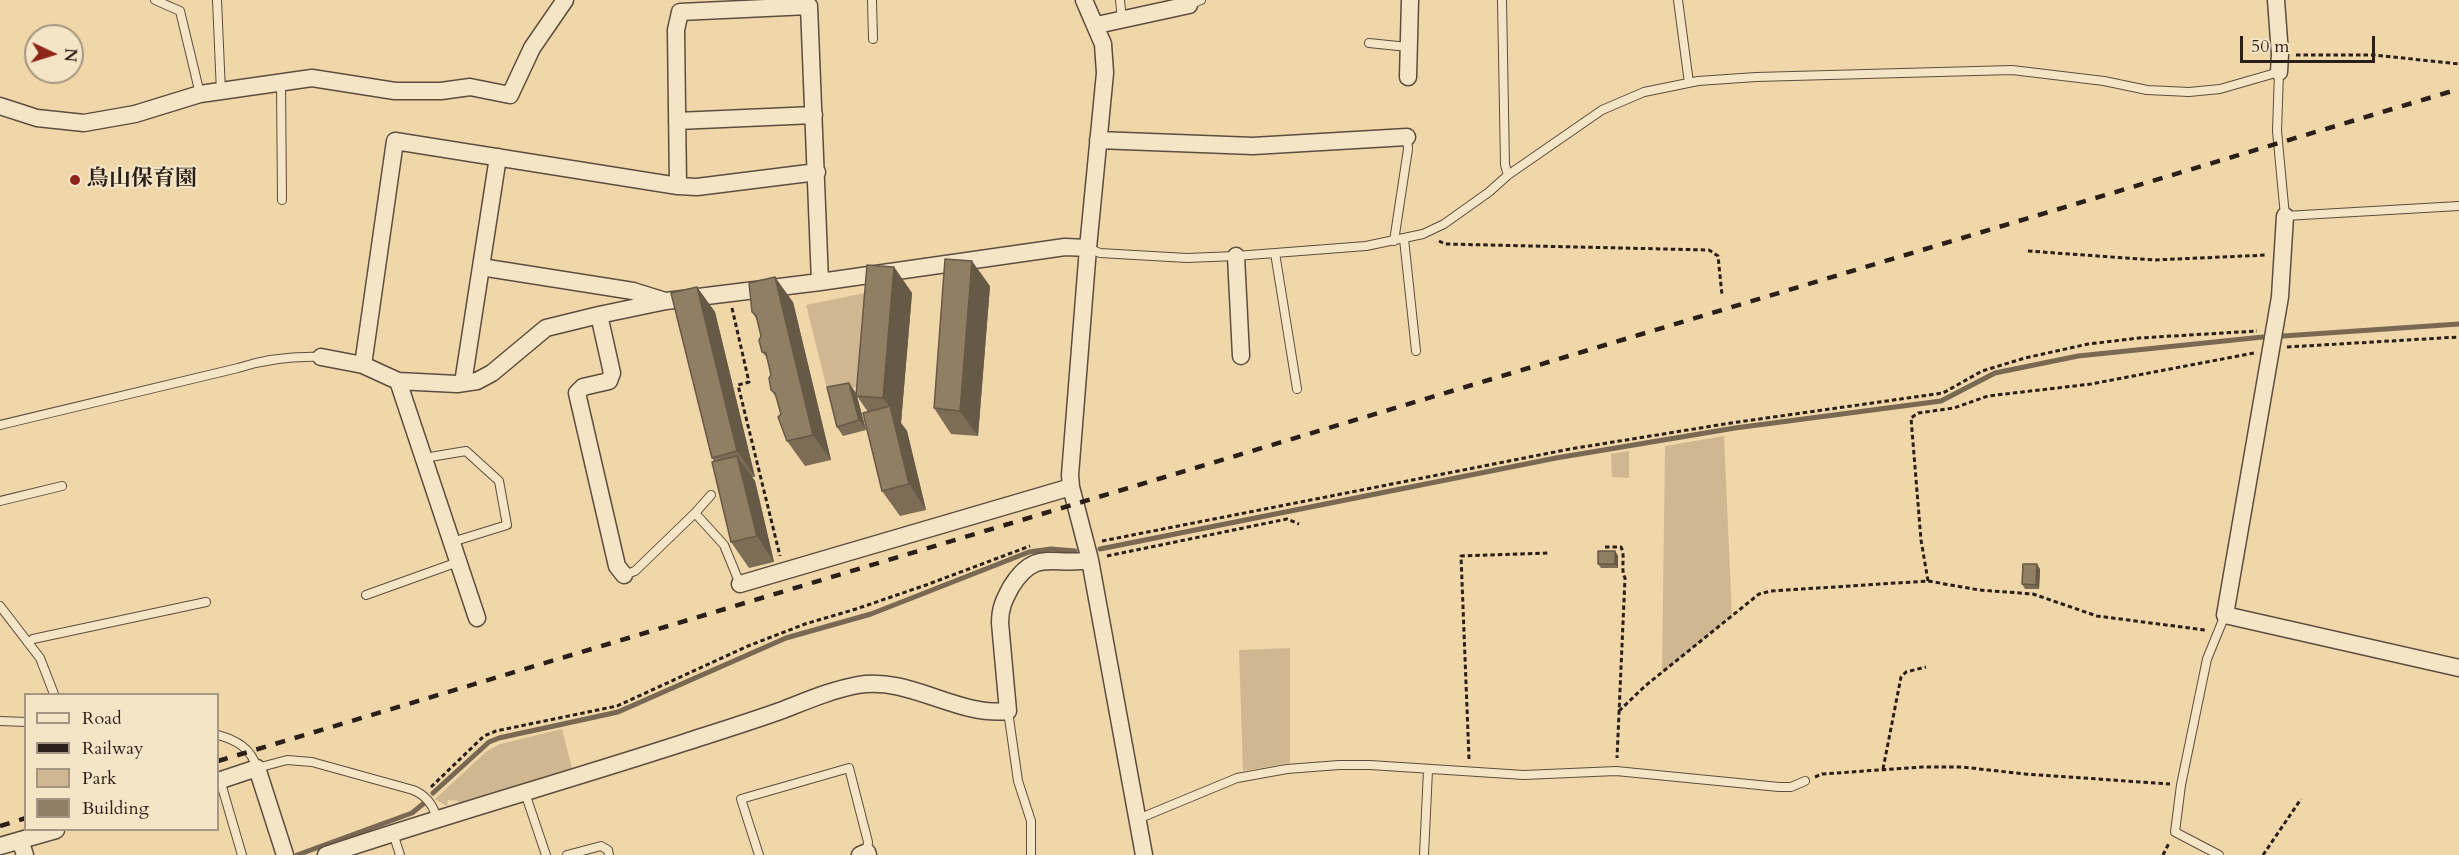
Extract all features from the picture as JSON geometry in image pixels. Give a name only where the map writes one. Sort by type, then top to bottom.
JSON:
[{"type":"street","points":[[0,106],[37,118],[84,123],[135,114],[200,93],[312,78],[394,91],[441,91],[470,87],[510,94],[532,48],[565,0]]},
{"type":"street","points":[[1084,0],[1097,25],[1105,58],[1088,248],[1071,487],[1088,552],[1144,855]]},
{"type":"street","points":[[1408,77],[1410,0]]},
{"type":"street","points":[[2276,0],[2279,72]]},
{"type":"street","points":[[1097,25],[1195,2]]},
{"type":"street","points":[[678,186],[676,30],[680,12],[809,6],[820,282]]},
{"type":"street","points":[[677,121],[814,115]]},
{"type":"street","points":[[1098,140],[1253,146],[1407,137]]},
{"type":"street","points":[[363,365],[395,141],[678,186],[697,187],[817,172]]},
{"type":"street","points":[[463,383],[498,157]]},
{"type":"street","points":[[2285,216],[2284,255],[2274,330],[2225,615],[2459,668]]},
{"type":"street","points":[[321,357],[363,365],[398,381],[463,383],[477,381],[492,373],[546,328],[599,315],[666,301],[820,282],[1065,247],[1088,248]]},
{"type":"street","points":[[1236,256],[1241,356]]},
{"type":"street","points":[[481,267],[633,291],[666,301]]},
{"type":"street","points":[[599,315],[612,373],[609,381],[583,387],[578,393],[617,566],[624,575]]},
{"type":"street","points":[[398,381],[477,618]]},
{"type":"street","points":[[740,584],[1071,487]]},
{"type":"street","points":[[326,855],[436,818],[525,793],[750,722],[838,689],[860,684],[891,686],[996,713],[1008,711],[1000,623],[1000,610],[1004,599],[1020,574],[1036,562],[1074,563],[1088,552]]},
{"type":"street","points":[[219,780],[257,768],[285,855]]},
{"type":"street","points":[[0,846],[22,848],[54,831]]},
{"type":"lane","points":[[155,0],[180,11],[200,93]]},
{"type":"lane","points":[[217,0],[221,92]]},
{"type":"lane","points":[[872,0],[873,39]]},
{"type":"lane","points":[[1120,0],[1122,20]]},
{"type":"lane","points":[[1502,0],[1505,165],[1508,175]]},
{"type":"lane","points":[[1678,0],[1689,83]]},
{"type":"lane","points":[[1369,43],[1408,47]]},
{"type":"lane","points":[[1088,248],[1100,253],[1187,258],[1394,242],[1431,230],[1461,212],[1508,175],[1602,110],[1644,92],[1689,83],[1756,77],[2012,70],[2104,81],[2147,90],[2189,92],[2220,89],[2279,72],[2277,131],[2285,216],[2459,206]]},
{"type":"lane","points":[[281,83],[282,200]]},
{"type":"lane","points":[[1394,242],[1408,149],[1407,137]]},
{"type":"lane","points":[[1404,238],[1416,351]]},
{"type":"lane","points":[[1275,253],[1296,389]]},
{"type":"lane","points":[[0,425],[260,361],[288,356],[321,357]]},
{"type":"lane","points":[[424,459],[466,451],[499,481],[507,525],[452,542]]},
{"type":"lane","points":[[0,501],[62,486]]},
{"type":"lane","points":[[624,575],[635,571],[711,495]]},
{"type":"lane","points":[[695,513],[724,545],[740,584]]},
{"type":"lane","points":[[366,595],[458,562]]},
{"type":"lane","points":[[28,643],[33,639],[206,602]]},
{"type":"lane","points":[[0,606],[44,665],[54,693]]},
{"type":"lane","points":[[2219,855],[2175,832],[2181,785],[2207,659],[2225,615]]},
{"type":"lane","points":[[1008,711],[1018,781],[1031,821],[1031,855]]},
{"type":"lane","points":[[0,721],[24,722]]},
{"type":"lane","points":[[219,735],[240,743],[255,760],[257,768],[287,760],[312,762],[413,790],[422,794],[431,804],[436,818]]},
{"type":"lane","points":[[1138,819],[1237,778],[1263,772],[1338,765],[1370,765],[1524,776],[1616,771],[1779,788],[1791,787],[1805,781]]},
{"type":"lane","points":[[759,855],[741,799],[849,768],[867,842],[865,854]]},
{"type":"lane","points":[[1424,855],[1428,770]]},
{"type":"lane","points":[[219,780],[242,855]]},
{"type":"lane","points":[[525,793],[546,855]]},
{"type":"lane","points":[[393,833],[400,855]]},
{"type":"lane","points":[[567,855],[602,846],[608,850],[609,855]]},
{"type":"path","points":[[2280,54],[2374,55],[2459,64]]},
{"type":"path","points":[[1431,230],[1439,241],[1445,244],[1709,250],[1718,256],[1722,295]]},
{"type":"path","points":[[2028,251],[2154,260],[2284,255]]},
{"type":"path","points":[[732,306],[749,382],[738,385],[780,556]]},
{"type":"path","points":[[1088,552],[1590,446],[1943,393],[1990,369],[2025,358],[2088,344],[2139,338],[2274,330]]},
{"type":"path","points":[[1928,581],[1921,540],[1911,418],[1918,413],[1954,408],[1988,396],[2091,384],[2270,349],[2459,337]]},
{"type":"path","points":[[1088,552],[1287,519],[1299,524]]},
{"type":"path","points":[[422,794],[484,736],[617,706],[748,646],[1033,545]]},
{"type":"path","points":[[1605,547],[1621,547],[1622,571],[1625,578],[1616,771]]},
{"type":"path","points":[[1471,772],[1467,743],[1461,556],[1549,553]]},
{"type":"path","points":[[1619,711],[1646,686],[1760,594],[1771,591],[1928,581],[1979,590],[2033,594],[2097,616],[2217,631]]},
{"type":"path","points":[[1883,769],[1901,677],[1906,672],[1926,667]]},
{"type":"path","points":[[1805,781],[1822,774],[1883,769],[1962,767],[2025,774],[2181,785]]},
{"type":"path","points":[[2263,855],[2301,799]]},
{"type":"green space","points":[[875,291],[866,385],[828,393],[806,305]]},
{"type":"green space","points":[[1724,436],[1732,616],[1662,673],[1665,446]]},
{"type":"green space","points":[[1629,451],[1629,478],[1612,477],[1611,454]]},
{"type":"green space","points":[[1290,648],[1290,763],[1243,771],[1239,650]]},
{"type":"green space","points":[[562,729],[573,772],[459,806],[458,801],[448,800],[447,806],[435,799],[487,751],[500,744]]},
{"type":"building","points":[[945,259],[972,261],[960,411],[934,408]]},
{"type":"building","points":[[867,265],[894,267],[883,398],[856,396]]},
{"type":"building","points":[[775,277],[813,435],[787,441],[778,417],[781,414],[775,393],[771,390],[769,378],[771,375],[766,353],[762,352],[759,340],[761,336],[756,315],[752,312],[749,283]]},
{"type":"building","points":[[697,287],[737,451],[712,458],[671,293]]},
{"type":"building","points":[[849,383],[859,420],[837,427],[827,387]]},
{"type":"building","points":[[890,406],[909,484],[882,491],[863,413]]},
{"type":"building","points":[[737,456],[757,536],[731,542],[712,462]]},
{"type":"building","points":[[1598,551],[1615,551],[1615,564],[1598,564]]},
{"type":"building","points":[[2023,564],[2037,564],[2036,585],[2022,584]]},
{"type":"waterway","points":[[2283,336],[2459,324]]},
{"type":"waterway","points":[[1100,549],[1556,458],[1735,428],[1941,401],[1995,373],[2078,356],[2263,337]]},
{"type":"waterway","points":[[433,793],[489,742],[499,738],[618,712],[786,638],[871,614],[1029,552],[1051,549],[1075,551]]},
{"type":"waterway","points":[[297,855],[412,813],[423,804]]},
{"type":"railway","points":[[219,761],[2459,89]]},
{"type":"railway","points":[[0,826],[24,819]]},
{"type":"place","name":"鳥山保育園","points":[[75,180]]}]
